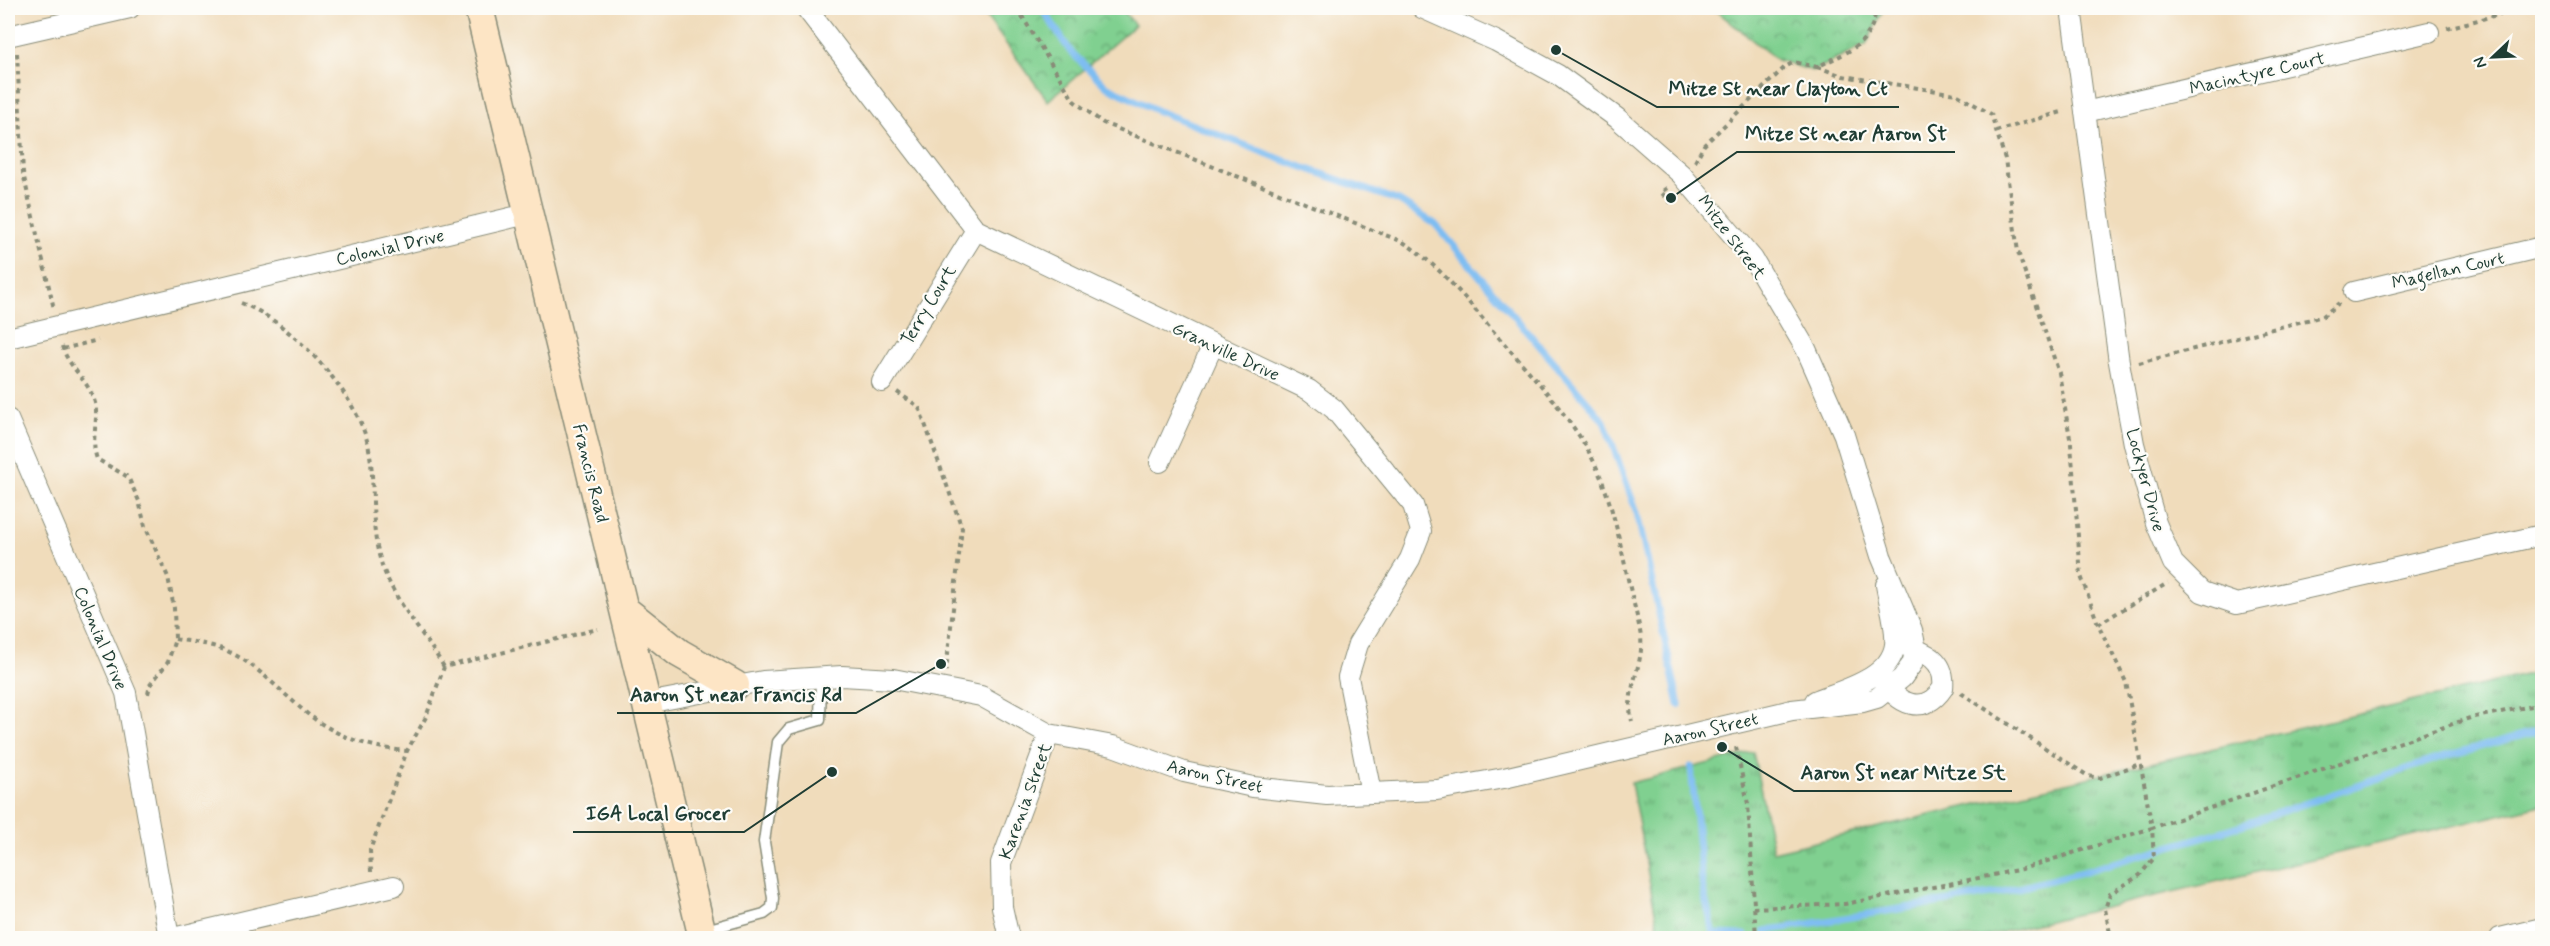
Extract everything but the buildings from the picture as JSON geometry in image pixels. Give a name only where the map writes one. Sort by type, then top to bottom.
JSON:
[{"type":"main road","name":"Francis Road","points":[[479,8],[702,935]]},
{"type":"main road","points":[[625,610],[679,653],[735,685]]},
{"type":"street","points":[[12,35],[130,8]]},
{"type":"street","name":"Granville Drive","points":[[806,8],[976,230],[1309,390],[1334,409],[1413,505],[1421,531],[1410,560],[1358,644],[1348,677],[1371,793]]},
{"type":"street","name":"Mitze Street","points":[[1422,8],[1496,41],[1558,75],[1617,118],[1695,189],[1753,259],[1806,349],[1844,435],[1881,556]]},
{"type":"street","name":"Lockyer Drive","points":[[2072,8],[2119,362],[2134,444],[2156,523],[2173,563],[2202,592],[2237,604],[2542,535]]},
{"type":"street","name":"Macintyre Court","points":[[2085,112],[2429,32]]},
{"type":"street","name":"Colonial Drive","points":[[8,338],[527,214]]},
{"type":"street","name":"Terry Court","points":[[882,382],[976,230]]},
{"type":"street","name":"Magellan Court","points":[[2354,292],[2542,248]]},
{"type":"street","points":[[1160,462],[1213,345]]},
{"type":"street","name":"Colonial Drive","points":[[8,419],[126,693],[171,939]]},
{"type":"street","points":[[1881,556],[1912,630],[1916,649],[1912,664],[1895,684]]},
{"type":"street","points":[[1881,556],[1888,658],[1902,702],[1918,704],[1933,699],[1943,688],[1943,672],[1931,655],[1916,649],[1888,658]]},
{"type":"street","name":"Aaron Street","points":[[1792,710],[1865,680],[1888,658]]},
{"type":"street","name":"Aaron Street","points":[[647,704],[735,685],[822,677],[893,679],[944,687],[981,696],[1050,734],[1113,746],[1184,772],[1253,787],[1327,795],[1437,790],[1504,778],[1792,710],[1863,702],[1895,684]]},
{"type":"street","name":"Karenia Street","points":[[1010,939],[1002,907],[1001,863],[1050,734]]},
{"type":"street","points":[[171,939],[385,888]]},
{"type":"street","points":[[2500,939],[2542,928]]},
{"type":"lane","points":[[702,935],[765,914],[773,904],[764,842],[778,742],[789,729],[820,720],[822,677]]},
{"type":"path","points":[[1017,8],[1074,101],[1086,112],[1103,123],[1403,242],[1426,257],[1486,323],[1554,402],[1580,437],[1599,472],[1612,508],[1641,638],[1640,660],[1628,705],[1632,721]]},
{"type":"path","points":[[1694,163],[1699,159],[1704,145],[1785,67],[1794,62],[1817,67],[1857,47],[1868,37],[1876,8]]},
{"type":"path","points":[[2429,32],[2524,8]]},
{"type":"path","points":[[12,35],[23,173],[63,349],[95,403],[93,442],[98,459],[128,477],[139,501],[145,526],[160,556],[174,608],[175,639],[168,662],[150,685],[147,696]]},
{"type":"path","points":[[1996,131],[2064,111],[2085,112]]},
{"type":"path","points":[[1667,188],[1661,192],[1671,203]]},
{"type":"path","points":[[2119,362],[2144,363],[2323,316],[2354,292]]},
{"type":"path","points":[[229,304],[240,302],[250,306],[304,347],[327,369],[357,412],[370,451],[372,519],[381,564],[403,606],[423,632],[444,667]]},
{"type":"path","points":[[63,349],[101,339]]},
{"type":"path","points":[[882,382],[919,407],[962,528],[944,687]]},
{"type":"path","points":[[2098,624],[2184,574]]},
{"type":"path","points":[[444,667],[598,629]]},
{"type":"path","points":[[175,639],[230,652],[252,665],[324,727],[353,741],[382,750],[407,751]]},
{"type":"path","points":[[385,888],[370,850],[407,751],[426,717],[444,667]]},
{"type":"path","points":[[1943,688],[1964,693],[2088,776],[2100,778],[2140,764]]},
{"type":"path","points":[[1736,747],[1748,804],[1756,939]]},
{"type":"path","points":[[1753,908],[1845,904],[1959,882],[2022,869],[2152,828],[2154,858],[2140,876],[2110,894],[2105,909],[2111,939]]},
{"type":"green space","points":[[980,8],[1121,8],[1135,25],[1048,101]]},
{"type":"green space","points":[[1713,8],[1884,8],[1866,45],[1813,71],[1777,60]]},
{"type":"green space","points":[[2542,671],[2542,805],[1977,938],[1660,938],[1631,783],[1753,752],[1773,852]]},
{"type":"waterway","points":[[1042,8],[1070,51],[1106,86],[1158,111],[1288,162],[1399,201],[1435,224],[1604,421],[1637,513],[1679,705]]},
{"type":"waterway","points":[[1765,931],[2003,892],[2086,871],[2233,828],[2442,757],[2542,730]]},
{"type":"waterway","points":[[1691,767],[1703,890],[1715,938]]},
{"type":"waterway","points":[[1715,934],[1745,935]]},
{"type":"place","name":"Mitze St near Clayton Ct","points":[[1556,50]]},
{"type":"place","name":"Mitze St near Aaron St","points":[[1671,198]]},
{"type":"place","name":"Aaron St near Francis Rd","points":[[941,664]]},
{"type":"place","name":"Aaron St near Mitze St","points":[[1722,747]]},
{"type":"place","name":"IGA Local Grocer","points":[[832,772]]}]
